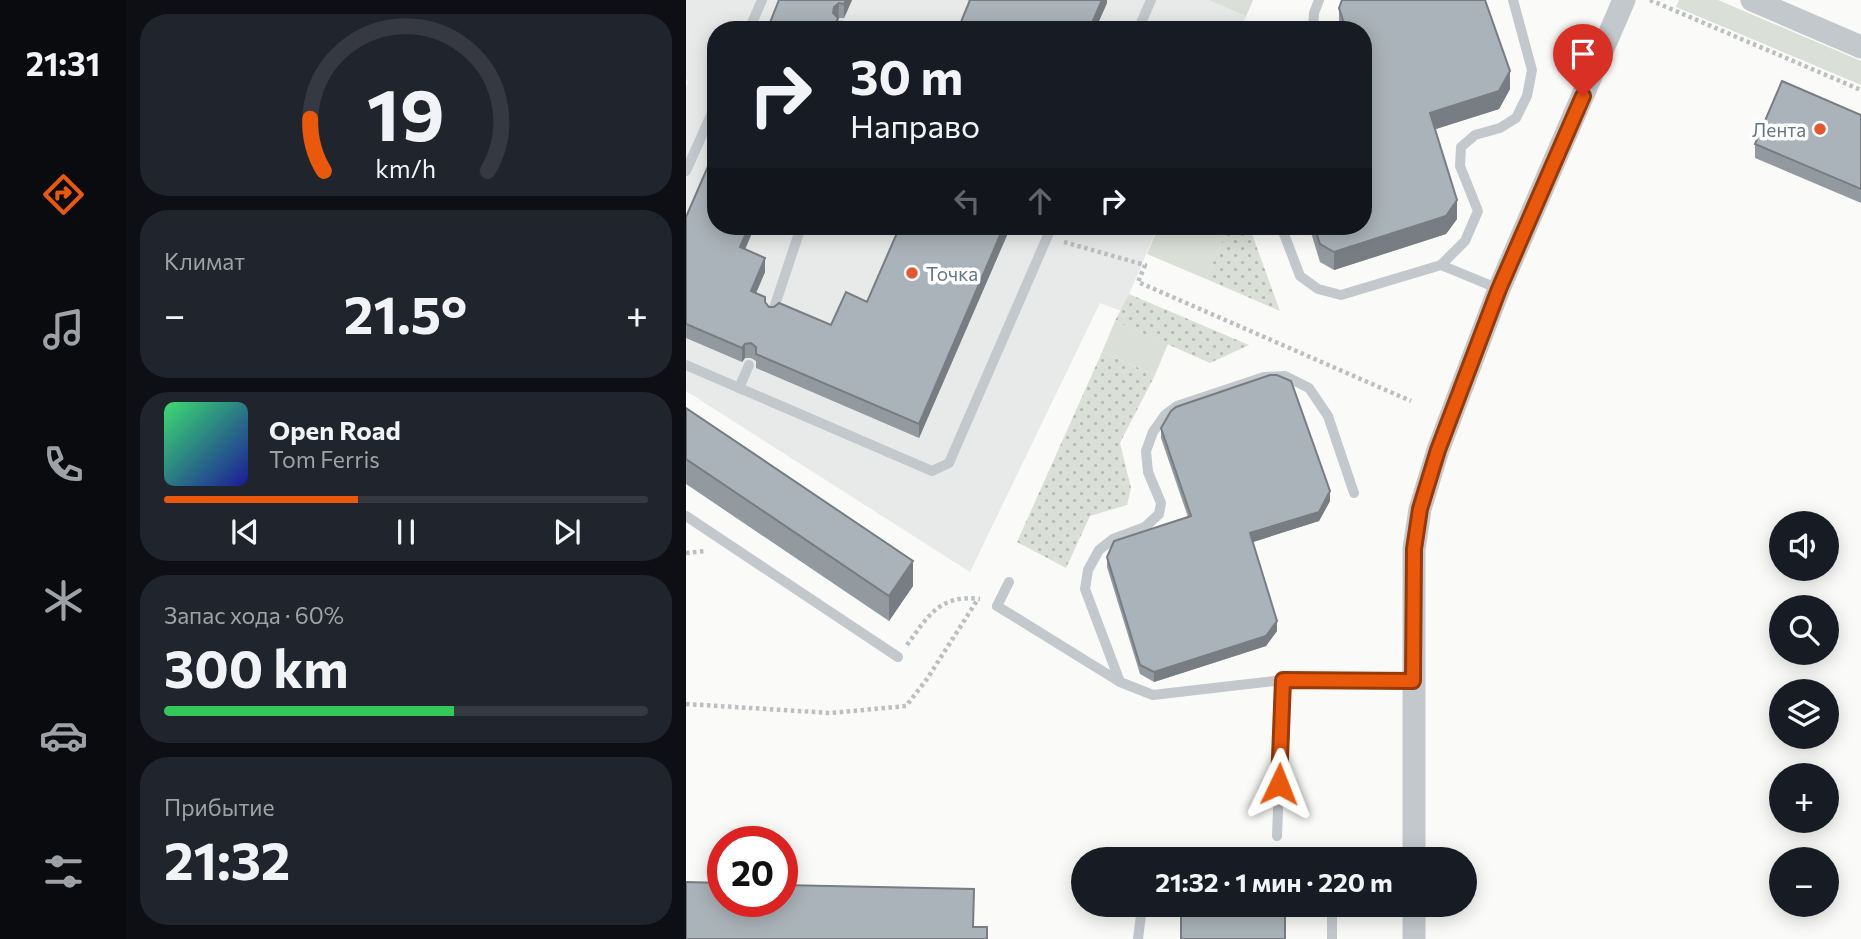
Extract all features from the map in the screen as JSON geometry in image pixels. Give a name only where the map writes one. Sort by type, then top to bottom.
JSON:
[{"type":"street","points":[[1413,847],[1414,549],[1420,509],[1438,450],[1499,289],[1624,0]]},
{"type":"street","points":[[1752,0],[1861,47]]},
{"type":"street","points":[[1414,917],[1414,939]]},
{"type":"lane","points":[[753,21],[762,0]]},
{"type":"lane","points":[[1142,21],[1152,0]]},
{"type":"lane","points":[[1314,21],[1320,0]]},
{"type":"lane","points":[[1285,235],[1300,276],[1318,289],[1341,295],[1441,265],[1465,242],[1478,211],[1460,166],[1461,147],[1475,135],[1500,128],[1516,118],[1527,96],[1532,70],[1513,0]]},
{"type":"lane","points":[[686,171],[707,124]]},
{"type":"lane","points":[[772,314],[798,235]]},
{"type":"lane","points":[[686,365],[932,471],[949,463],[1048,237]]},
{"type":"lane","points":[[1441,265],[1499,289]]},
{"type":"lane","points":[[739,388],[749,365]]},
{"type":"lane","points":[[1120,682],[1085,589],[1088,570],[1099,550],[1113,539],[1145,527],[1159,514],[1161,503],[1148,472],[1146,451],[1153,432],[1165,415],[1177,406],[1264,377],[1285,376],[1309,388],[1328,416],[1354,494]]},
{"type":"lane","points":[[686,516],[898,657]]},
{"type":"lane","points":[[1009,582],[997,606],[1120,682],[1153,695],[1283,680],[1413,681]]},
{"type":"lane","points":[[1277,836],[1283,680]]},
{"type":"lane","points":[[1138,939],[1141,917]]},
{"type":"lane","points":[[1332,917],[1332,939]]},
{"type":"path","points":[[1650,0],[1861,90]]},
{"type":"path","points":[[1043,235],[1145,265],[1138,282],[1411,401]]},
{"type":"path","points":[[898,657],[937,607],[959,599],[978,599],[997,606]]},
{"type":"path","points":[[686,704],[831,713],[906,706],[928,679],[978,599]]},
{"type":"shaded area","name":"Точка","points":[[686,0],[1253,0],[1244,21],[707,21],[707,235],[1154,235],[1122,311],[1100,303],[970,572],[686,391]]},
{"type":"shaded area","points":[[1209,0],[1253,0],[1246,16]]},
{"type":"shaded area","points":[[1679,0],[1718,0],[1861,61],[1861,85],[1676,7]]},
{"type":"shaded area","points":[[1155,235],[1225,235],[1206,279],[1147,254]]},
{"type":"shaded area","points":[[1225,235],[1252,235],[1280,311],[1206,279]]},
{"type":"shaded area","points":[[1129,294],[1249,345],[1210,363],[1115,321]]},
{"type":"shaded area","points":[[1115,321],[1168,344],[1155,375],[1102,352]]},
{"type":"shaded area","points":[[1102,352],[1155,375],[1120,443],[1131,488],[1127,505],[1090,516],[1066,568],[1017,542]]},
{"type":"building","points":[[779,0],[846,0],[844,4],[839,3],[834,7],[833,13],[838,18],[837,21],[771,21]]},
{"type":"building","points":[[970,0],[1102,0],[1093,21],[961,21]]},
{"type":"building","points":[[1342,0],[1485,0],[1510,71],[1499,91],[1430,113],[1457,200],[1446,216],[1334,252],[1320,244],[1317,235],[1372,235],[1372,21],[1343,21],[1339,8]]},
{"type":"building","points":[[1782,81],[1861,115],[1861,189],[1755,144]]},
{"type":"building","points":[[707,169],[707,235],[745,235],[740,247],[765,258],[751,291],[765,297],[769,307],[779,303],[831,325],[846,292],[867,302],[896,235],[1000,235],[919,424],[756,354],[756,347],[751,343],[742,348],[686,324],[686,217]]},
{"type":"building","points":[[1270,375],[1291,381],[1330,491],[1319,512],[1250,533],[1277,621],[1266,636],[1154,672],[1140,665],[1107,557],[1114,541],[1191,516],[1161,428],[1171,411]]},
{"type":"building","points":[[686,408],[913,561],[889,596],[686,459]]},
{"type":"building","points":[[686,882],[707,883],[707,917],[798,917],[798,885],[974,889],[973,927],[987,927],[987,939],[686,939]]},
{"type":"building","points":[[1181,917],[1285,917],[1285,939],[1181,939]]},
{"type":"place","name":"Лента","points":[[1820,129]]},
{"type":"place","name":"Точка","points":[[912,273]]},
{"type":"route","points":[[1279,784],[1283,680],[1413,681],[1414,549],[1420,509],[1438,450],[1499,289],[1583,96]]}]
